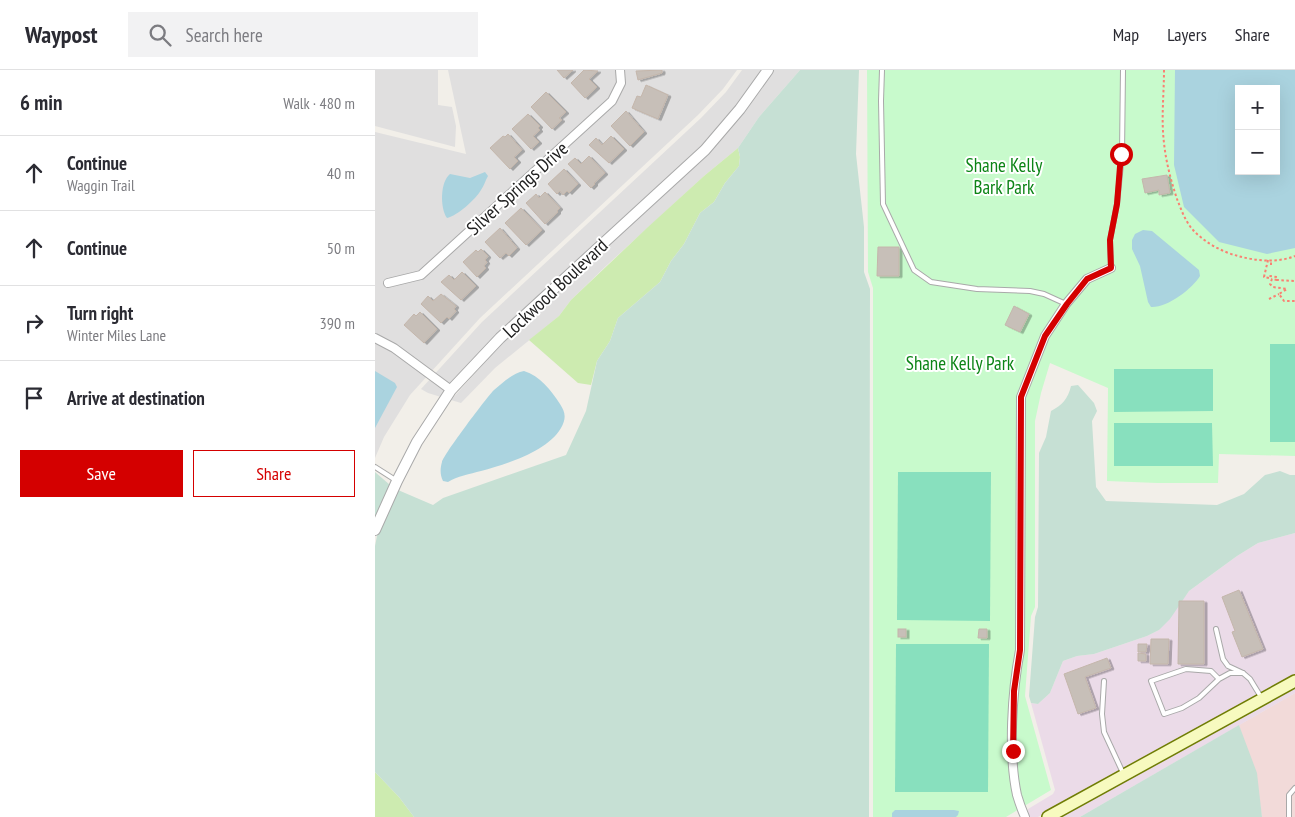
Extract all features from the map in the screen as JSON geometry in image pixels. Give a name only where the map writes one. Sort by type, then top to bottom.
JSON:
[{"type":"main road","points":[[1048,817],[1295,681]]},
{"type":"street","name":"Silver Springs Drive","points":[[388,282],[421,275],[612,101],[621,83],[619,70]]},
{"type":"street","name":"Lockwood Boulevard","points":[[375,530],[417,442],[451,390],[500,338],[705,150],[740,109],[767,70]]},
{"type":"street","points":[[1025,817],[1017,795],[1013,751],[1014,691],[1020,650],[1021,397],[1045,336],[1067,304],[1087,279],[1111,268]]},
{"type":"street","points":[[375,338],[394,348],[451,390]]},
{"type":"lane","points":[[882,70],[883,204],[914,270],[931,282],[977,289],[1030,291],[1067,304]]},
{"type":"lane","points":[[1111,268],[1110,240],[1117,204],[1121,154],[1123,70]]},
{"type":"lane","points":[[375,467],[397,481]]},
{"type":"lane","points":[[1216,629],[1223,659],[1228,666],[1243,673],[1250,679],[1263,699]]},
{"type":"lane","points":[[1219,679],[1211,671],[1186,668],[1151,680],[1164,714],[1181,708],[1199,698],[1219,679],[1230,674],[1243,673]]},
{"type":"lane","points":[[1105,681],[1102,714],[1105,732],[1124,775]]},
{"type":"lane","points":[[1289,817],[1289,795],[1295,788]]},
{"type":"path","points":[[1164,70],[1164,141],[1173,188],[1181,210],[1192,229],[1211,245],[1233,255],[1249,259],[1270,260],[1295,256]]},
{"type":"path","points":[[1270,260],[1271,265]]},
{"type":"path","points":[[1270,260],[1264,277],[1277,277],[1277,280]]},
{"type":"path","points":[[1269,299],[1287,289],[1273,287],[1270,284],[1272,279],[1295,281]]},
{"type":"path","points":[[1279,294],[1284,301],[1295,301]]},
{"type":"shaded area","points":[[375,70],[438,70],[438,105],[452,107],[456,126],[455,147],[375,126]]},
{"type":"shaded area","points":[[448,70],[737,70],[723,89],[698,115],[480,318],[410,395],[384,437],[375,458],[375,132],[466,154]]},
{"type":"shaded area","points":[[742,70],[762,70],[737,106],[702,146],[497,334],[441,397],[421,389],[482,322],[701,118],[726,92]]},
{"type":"shaded area","points":[[773,70],[800,70],[759,117],[738,148],[704,176],[606,266],[571,300],[559,316],[495,368],[461,403],[451,400],[503,342],[708,153],[743,113]]},
{"type":"shaded area","points":[[1295,533],[1295,675],[1038,817],[1029,817],[1028,809],[1053,794],[1055,790],[1031,703],[1038,704],[1050,693],[1063,661],[1077,656],[1094,654],[1159,630],[1189,591],[1237,556],[1258,543]]},
{"type":"shaded area","points":[[1295,687],[1295,693],[1080,817],[1058,817]]},
{"type":"shaded area","points":[[1295,693],[1295,817],[1262,817],[1259,797],[1239,725]]},
{"type":"green space","points":[[800,70],[859,70],[856,154],[864,227],[864,272],[870,289],[869,817],[414,817],[399,797],[375,772],[375,546],[377,536],[398,490],[433,505],[443,498],[566,455],[586,411],[597,361],[610,341],[618,318],[660,282],[671,261],[684,244],[700,213],[714,202],[725,183],[739,166],[738,148],[759,117]]},
{"type":"green space","name":"Shane Kelly Park","points":[[867,70],[1295,70],[1295,456],[1219,454],[1218,483],[1107,481],[1108,388],[1050,363],[1035,421],[1035,607],[1031,616],[1025,696],[1051,790],[1006,817],[873,817],[873,288],[868,272]]},
{"type":"green space","points":[[738,148],[739,166],[725,183],[714,202],[700,213],[684,244],[671,261],[660,282],[618,318],[610,341],[597,361],[591,385],[578,383],[529,340],[559,316],[571,300],[648,227]]},
{"type":"green space","points":[[1270,344],[1295,344],[1295,442],[1270,442]]},
{"type":"green space","points":[[1114,369],[1213,369],[1213,411],[1114,412]]},
{"type":"green space","points":[[1078,385],[1094,403],[1097,411],[1092,421],[1096,487],[1106,501],[1217,505],[1244,494],[1265,475],[1280,471],[1295,475],[1295,533],[1258,543],[1237,556],[1189,591],[1170,619],[1159,630],[1094,654],[1077,656],[1063,661],[1050,693],[1038,704],[1031,703],[1029,696],[1035,617],[1038,607],[1039,453],[1046,437],[1051,411],[1064,401],[1071,386]]},
{"type":"green space","points":[[1114,423],[1212,423],[1213,466],[1114,466]]},
{"type":"green space","points":[[375,472],[390,485],[375,519]]},
{"type":"green space","points":[[898,472],[991,472],[990,621],[897,620]]},
{"type":"green space","points":[[896,644],[989,644],[988,792],[895,792]]},
{"type":"green space","points":[[1239,725],[1257,773],[1262,817],[1080,817]]},
{"type":"green space","points":[[375,772],[399,797],[414,817],[375,817]]},
{"type":"water","points":[[1175,70],[1295,70],[1295,248],[1267,254],[1219,242],[1184,207],[1174,165]]},
{"type":"water","points":[[485,172],[488,176],[479,194],[461,211],[447,218],[443,208],[442,195],[444,183],[450,174],[470,178]]},
{"type":"water","points":[[1143,230],[1152,231],[1199,270],[1200,276],[1179,297],[1164,304],[1151,307],[1148,302],[1140,266],[1132,249],[1132,240],[1135,234]]},
{"type":"water","points":[[375,371],[395,383],[397,387],[375,428]]},
{"type":"water","points":[[524,371],[535,376],[545,384],[560,404],[565,416],[561,428],[546,444],[525,456],[448,482],[443,481],[441,476],[442,462],[466,426],[494,390],[504,381]]},
{"type":"water","points":[[895,810],[959,811],[956,817],[892,817],[892,813]]},
{"type":"building","points":[[557,70],[573,70],[564,78]]},
{"type":"building","points":[[584,70],[598,71],[589,79],[597,87],[585,98],[571,83]]},
{"type":"building","points":[[662,70],[662,73],[638,80],[636,71]]},
{"type":"building","points":[[646,85],[668,95],[658,119],[632,108],[637,96],[641,97]]},
{"type":"building","points":[[546,92],[566,112],[559,118],[562,120],[552,129],[531,107]]},
{"type":"building","points":[[626,111],[644,132],[630,146],[611,126]]},
{"type":"building","points":[[528,114],[540,126],[538,128],[540,130],[533,136],[539,142],[531,149],[512,129]]},
{"type":"building","points":[[508,134],[522,150],[514,157],[518,161],[510,169],[490,148]]},
{"type":"building","points":[[611,136],[624,149],[609,163],[589,145],[596,138],[602,145]]},
{"type":"building","points":[[589,156],[605,173],[591,188],[568,164],[575,158],[581,164]]},
{"type":"building","points":[[564,169],[578,184],[569,193],[567,191],[563,195],[560,191],[557,194],[548,184]]},
{"type":"building","points":[[1167,175],[1170,193],[1159,195],[1159,190],[1145,193],[1142,179]]},
{"type":"building","points":[[545,192],[560,208],[545,224],[526,203],[536,194],[539,198]]},
{"type":"building","points":[[521,208],[542,230],[526,245],[505,223]]},
{"type":"building","points":[[500,228],[517,248],[509,256],[506,253],[500,258],[485,242]]},
{"type":"building","points":[[878,247],[899,247],[899,276],[877,276]]},
{"type":"building","points":[[481,249],[488,256],[484,266],[486,268],[477,277],[463,262],[476,250],[478,252]]},
{"type":"building","points":[[462,272],[476,286],[461,300],[441,282],[449,275],[454,280]]},
{"type":"building","points":[[441,294],[456,306],[454,309],[456,311],[449,319],[447,317],[441,323],[421,304],[428,296],[433,301]]},
{"type":"building","points":[[1014,306],[1029,314],[1020,332],[1005,325]]},
{"type":"building","points":[[420,312],[437,329],[424,343],[404,325],[414,314],[416,316]]},
{"type":"building","points":[[1239,590],[1263,649],[1242,657],[1232,632],[1235,631],[1222,597]]},
{"type":"building","points":[[1179,601],[1204,601],[1204,664],[1178,664]]},
{"type":"building","points":[[898,629],[906,629],[906,637],[898,637]]},
{"type":"building","points":[[979,629],[987,629],[987,638],[978,638]]},
{"type":"building","points":[[1151,639],[1169,639],[1168,664],[1150,664]]},
{"type":"building","points":[[1138,644],[1147,644],[1146,652],[1138,652]]},
{"type":"building","points":[[1138,653],[1146,654],[1146,661],[1138,661]]},
{"type":"building","points":[[1107,658],[1111,668],[1085,677],[1096,708],[1078,714],[1064,674]]},
{"type":"route","points":[[1013,751],[1014,691],[1020,650],[1021,626],[1021,397],[1045,336],[1067,304],[1087,279],[1111,268],[1110,240],[1117,204],[1121,154]]},
{"type":"park label","name":"Shane Kelly Bark Park","points":[[1004,176]]}]
